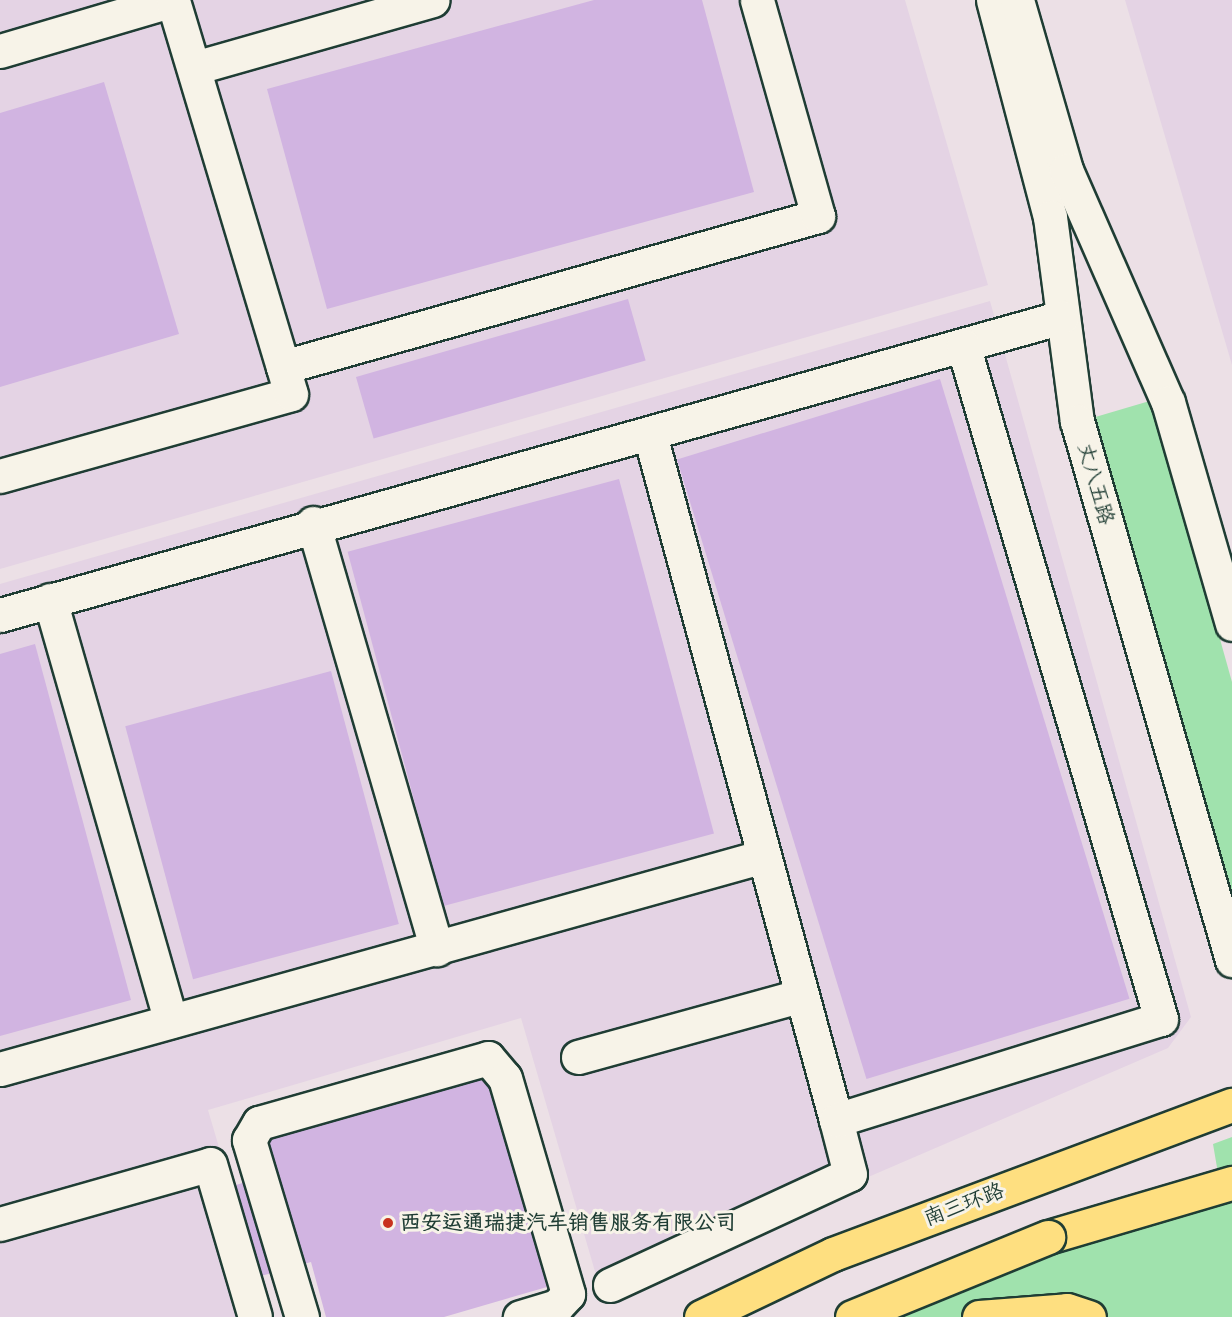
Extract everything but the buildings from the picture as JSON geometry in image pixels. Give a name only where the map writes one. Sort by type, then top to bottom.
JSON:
[{"type":"highway","name":"南三环路","points":[[700,1317],[833,1254],[1229,1100]]},
{"type":"highway","points":[[852,1317],[1048,1237],[1232,1184]]},
{"type":"highway","points":[[979,1317],[1067,1310],[1089,1317]]},
{"type":"street","points":[[0,51],[173,0],[291,394],[0,476]]},
{"type":"street","points":[[194,68],[433,0]]},
{"type":"street","points":[[283,367],[818,216],[757,0]]},
{"type":"street","name":"丈八五路","points":[[993,0],[1037,155],[1077,421],[1232,960]]},
{"type":"street","points":[[1017,0],[1066,170],[1168,402],[1232,624]]},
{"type":"street","points":[[0,615],[313,524],[650,435],[1062,317]]},
{"type":"street","points":[[836,1120],[1161,1019],[963,345]]},
{"type":"street","points":[[610,1285],[850,1174],[761,857],[650,435]]},
{"type":"street","points":[[313,524],[437,949]]},
{"type":"street","points":[[50,600],[171,1021]]},
{"type":"street","points":[[0,1069],[761,857]]},
{"type":"street","points":[[578,1057],[800,996]]},
{"type":"street","points":[[302,1317],[249,1140],[259,1123],[488,1058],[505,1078],[568,1294],[557,1306],[520,1317]]},
{"type":"street","points":[[0,1224],[210,1164],[255,1317]]},
{"type":"shaded area","points":[[0,0],[905,0],[988,285],[0,569]]},
{"type":"shaded area","points":[[1125,0],[1232,0],[1232,365]]},
{"type":"shaded area","points":[[990,301],[1191,1017],[1168,1048],[601,1292],[521,1018],[208,1110],[269,1317],[0,1317],[0,584]]},
{"type":"green space","points":[[1153,400],[1232,682],[1232,907],[1092,418]]},
{"type":"green space","points":[[1232,1137],[1232,1317],[880,1317],[1087,1238],[1222,1197],[1213,1144]]},
{"type":"place","name":"西安运通瑞捷汽车销售服务有限公司","points":[[388,1223]]}]
